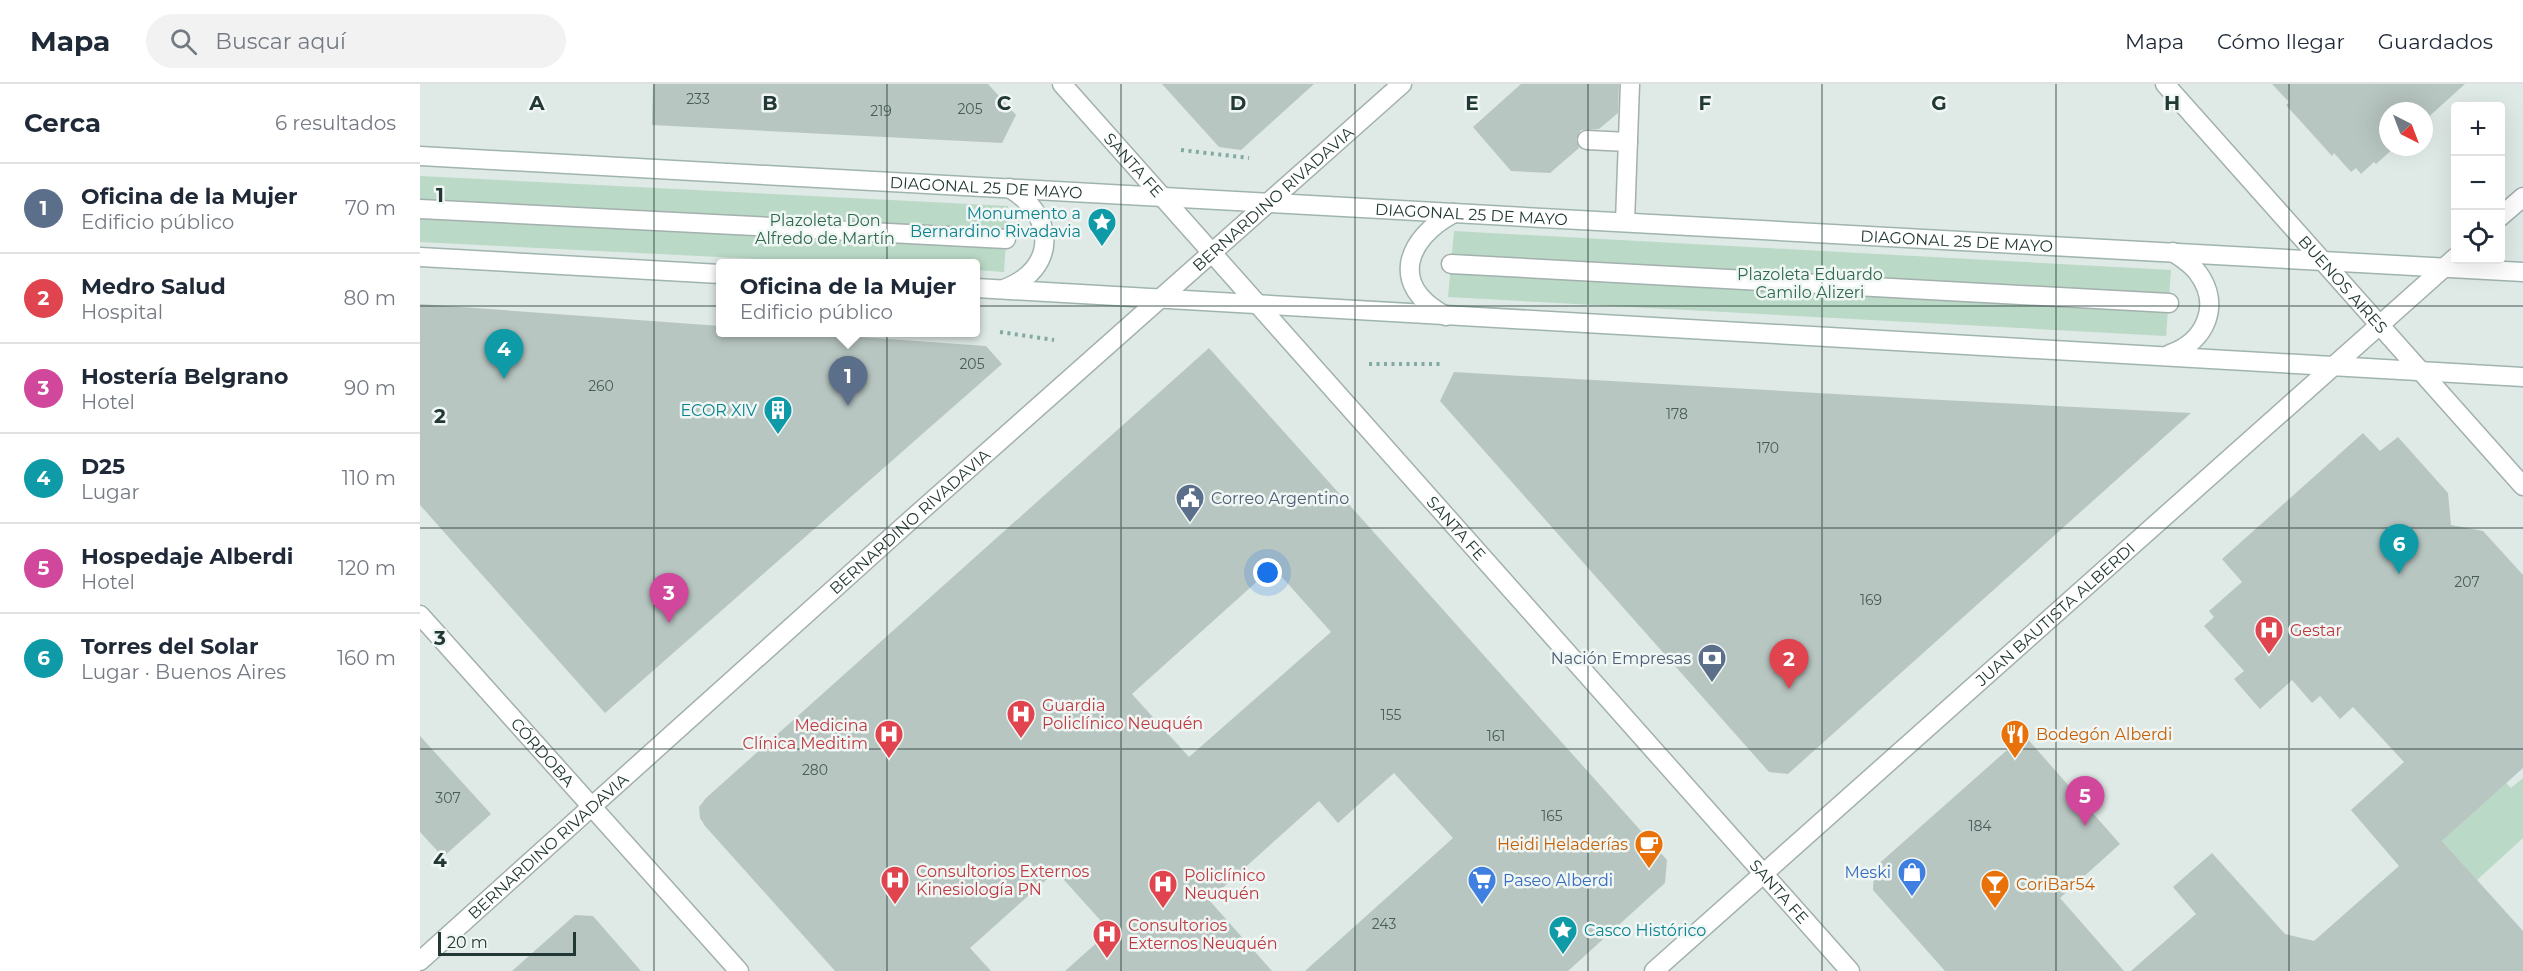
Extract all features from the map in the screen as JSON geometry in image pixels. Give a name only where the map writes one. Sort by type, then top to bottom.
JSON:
[{"type":"street","name":"SANTA FE","points":[[1062,84],[1850,971]]},
{"type":"street","name":"BERNARDINO RIVADAVIA","points":[[420,961],[1401,84]]},
{"type":"street","points":[[1625,222],[1630,84]]},
{"type":"street","name":"BUENOS AIRES","points":[[2164,84],[2523,486]]},
{"type":"street","points":[[1587,140],[1628,142]]},
{"type":"street","name":"DIAGONAL 25 DE MAYO","points":[[420,156],[2322,260],[2450,262],[2523,272]]},
{"type":"street","points":[[1003,289],[1014,285],[1037,268],[1043,253],[1044,237],[1041,220],[1033,207],[1009,188]]},
{"type":"street","points":[[2505,213],[2523,197]]},
{"type":"street","points":[[420,209],[1006,239]]},
{"type":"street","points":[[1446,317],[1433,309],[1414,289],[1410,273],[1411,258],[1418,241],[1428,230],[1454,213]]},
{"type":"street","points":[[2165,356],[2180,351],[2201,334],[2208,319],[2210,303],[2206,285],[2198,271],[2173,252]]},
{"type":"street","points":[[420,257],[716,274]]},
{"type":"street","name":"JUAN BAUTISTA ALBERDI","points":[[1654,971],[2450,262]]},
{"type":"street","points":[[1451,264],[2169,303]]},
{"type":"street","points":[[980,288],[1446,317],[2523,377]]},
{"type":"street","name":"CÓRDOBA","points":[[420,615],[739,971]]},
{"type":"path","points":[[1181,150],[1249,158]]},
{"type":"path","points":[[1000,332],[1054,340]]},
{"type":"path","points":[[1369,364],[1440,364]]},
{"type":"green space","name":"Plazoleta Don Alfredo de Martín","points":[[420,176],[1008,206],[1004,272],[980,270],[980,259],[759,259],[420,242]]},
{"type":"green space","name":"Plazoleta Eduardo Camilo Alizeri","points":[[1454,231],[2171,270],[2166,336],[1448,297]]},
{"type":"green space","points":[[2523,778],[2523,838],[2477,880],[2442,841],[2506,783],[2511,788]]},
{"type":"building","points":[[653,84],[988,84],[1016,115],[1002,143],[652,125]]},
{"type":"building","points":[[1162,84],[1314,84],[1241,150],[1219,147]]},
{"type":"building","points":[[1521,84],[1619,84],[1618,113],[1599,129],[1581,130],[1576,139],[1579,148],[1550,173],[1511,171],[1473,127]]},
{"type":"building","points":[[2272,84],[2465,84],[2433,113],[2433,102],[2379,102],[2379,156],[2385,156],[2361,174],[2356,168],[2351,172],[2334,153],[2332,156],[2286,105],[2289,102]]},
{"type":"building","points":[[420,304],[716,326],[716,337],[860,337],[986,346],[1002,364],[605,713],[420,505]]},
{"type":"building","points":[[1209,348],[1667,860],[1665,883],[1568,971],[1305,971],[1453,838],[1394,773],[1338,823],[1319,801],[1209,900],[1272,971],[1065,971],[1110,931],[1056,871],[970,948],[991,971],[835,971],[705,826],[700,818],[699,807],[706,798]],"holes":[[[1273,567],[1331,632],[1189,757],[1132,694]]]},
{"type":"building","points":[[1454,372],[2191,413],[1788,774],[1769,772],[1440,401]]},
{"type":"building","points":[[2363,433],[2380,451],[2398,437],[2448,493],[2451,525],[2483,531],[2523,575],[2523,768],[2442,841],[2523,931],[2523,971],[2131,971],[2196,914],[2173,887],[2212,853],[2285,934],[2314,941],[2399,866],[2351,810],[2404,762],[2353,707],[2340,719],[2320,696],[2312,703],[2292,680],[2260,709],[2234,679],[2244,671],[2204,626],[2214,617],[2209,611],[2242,582],[2222,559]]},
{"type":"building","points":[[2024,735],[2120,844],[2060,898],[2124,971],[1945,971],[1873,890],[1874,868]]},
{"type":"building","points":[[420,736],[491,814],[443,857],[420,832]]},
{"type":"building","points":[[575,915],[593,916],[641,971],[512,971]]},
{"type":"place","name":"Monumento a Bernardino Rivadavia","points":[[1102,248]]},
{"type":"place","name":"D25","points":[[504,379]]},
{"type":"place","name":"Oficina de la Mujer","points":[[848,406]]},
{"type":"place","name":"ECOR XIV","points":[[778,436]]},
{"type":"place","name":"Correo Argentino","points":[[1190,524]]},
{"type":"place","name":"Torres del Solar","points":[[2399,574]]},
{"type":"place","name":"Hostería Belgrano","points":[[669,623]]},
{"type":"place","name":"Gestar","points":[[2269,656]]},
{"type":"place","name":"Nación Empresas","points":[[1712,684]]},
{"type":"place","name":"Medro Salud","points":[[1789,689]]},
{"type":"place","name":"Guardia Policlínico Neuquén","points":[[1021,740]]},
{"type":"place","name":"Medicina Clínica Meditim","points":[[889,760]]},
{"type":"place","name":"Bodegón Alberdi","points":[[2015,760]]},
{"type":"place","name":"Hospedaje Alberdi","points":[[2085,826]]},
{"type":"place","name":"Heidi Heladerías","points":[[1649,870]]},
{"type":"place","name":"Meski","points":[[1912,898]]},
{"type":"place","name":"Consultorios Externos Kinesiología PN","points":[[895,906]]},
{"type":"place","name":"Paseo Alberdi","points":[[1482,906]]},
{"type":"place","name":"Policlínico Neuquén","points":[[1163,910]]},
{"type":"place","name":"CoriBar54","points":[[1995,910]]},
{"type":"place","name":"Casco Histórico","points":[[1563,956]]},
{"type":"place","name":"Consultorios Externos Neuquén","points":[[1107,960]]}]
